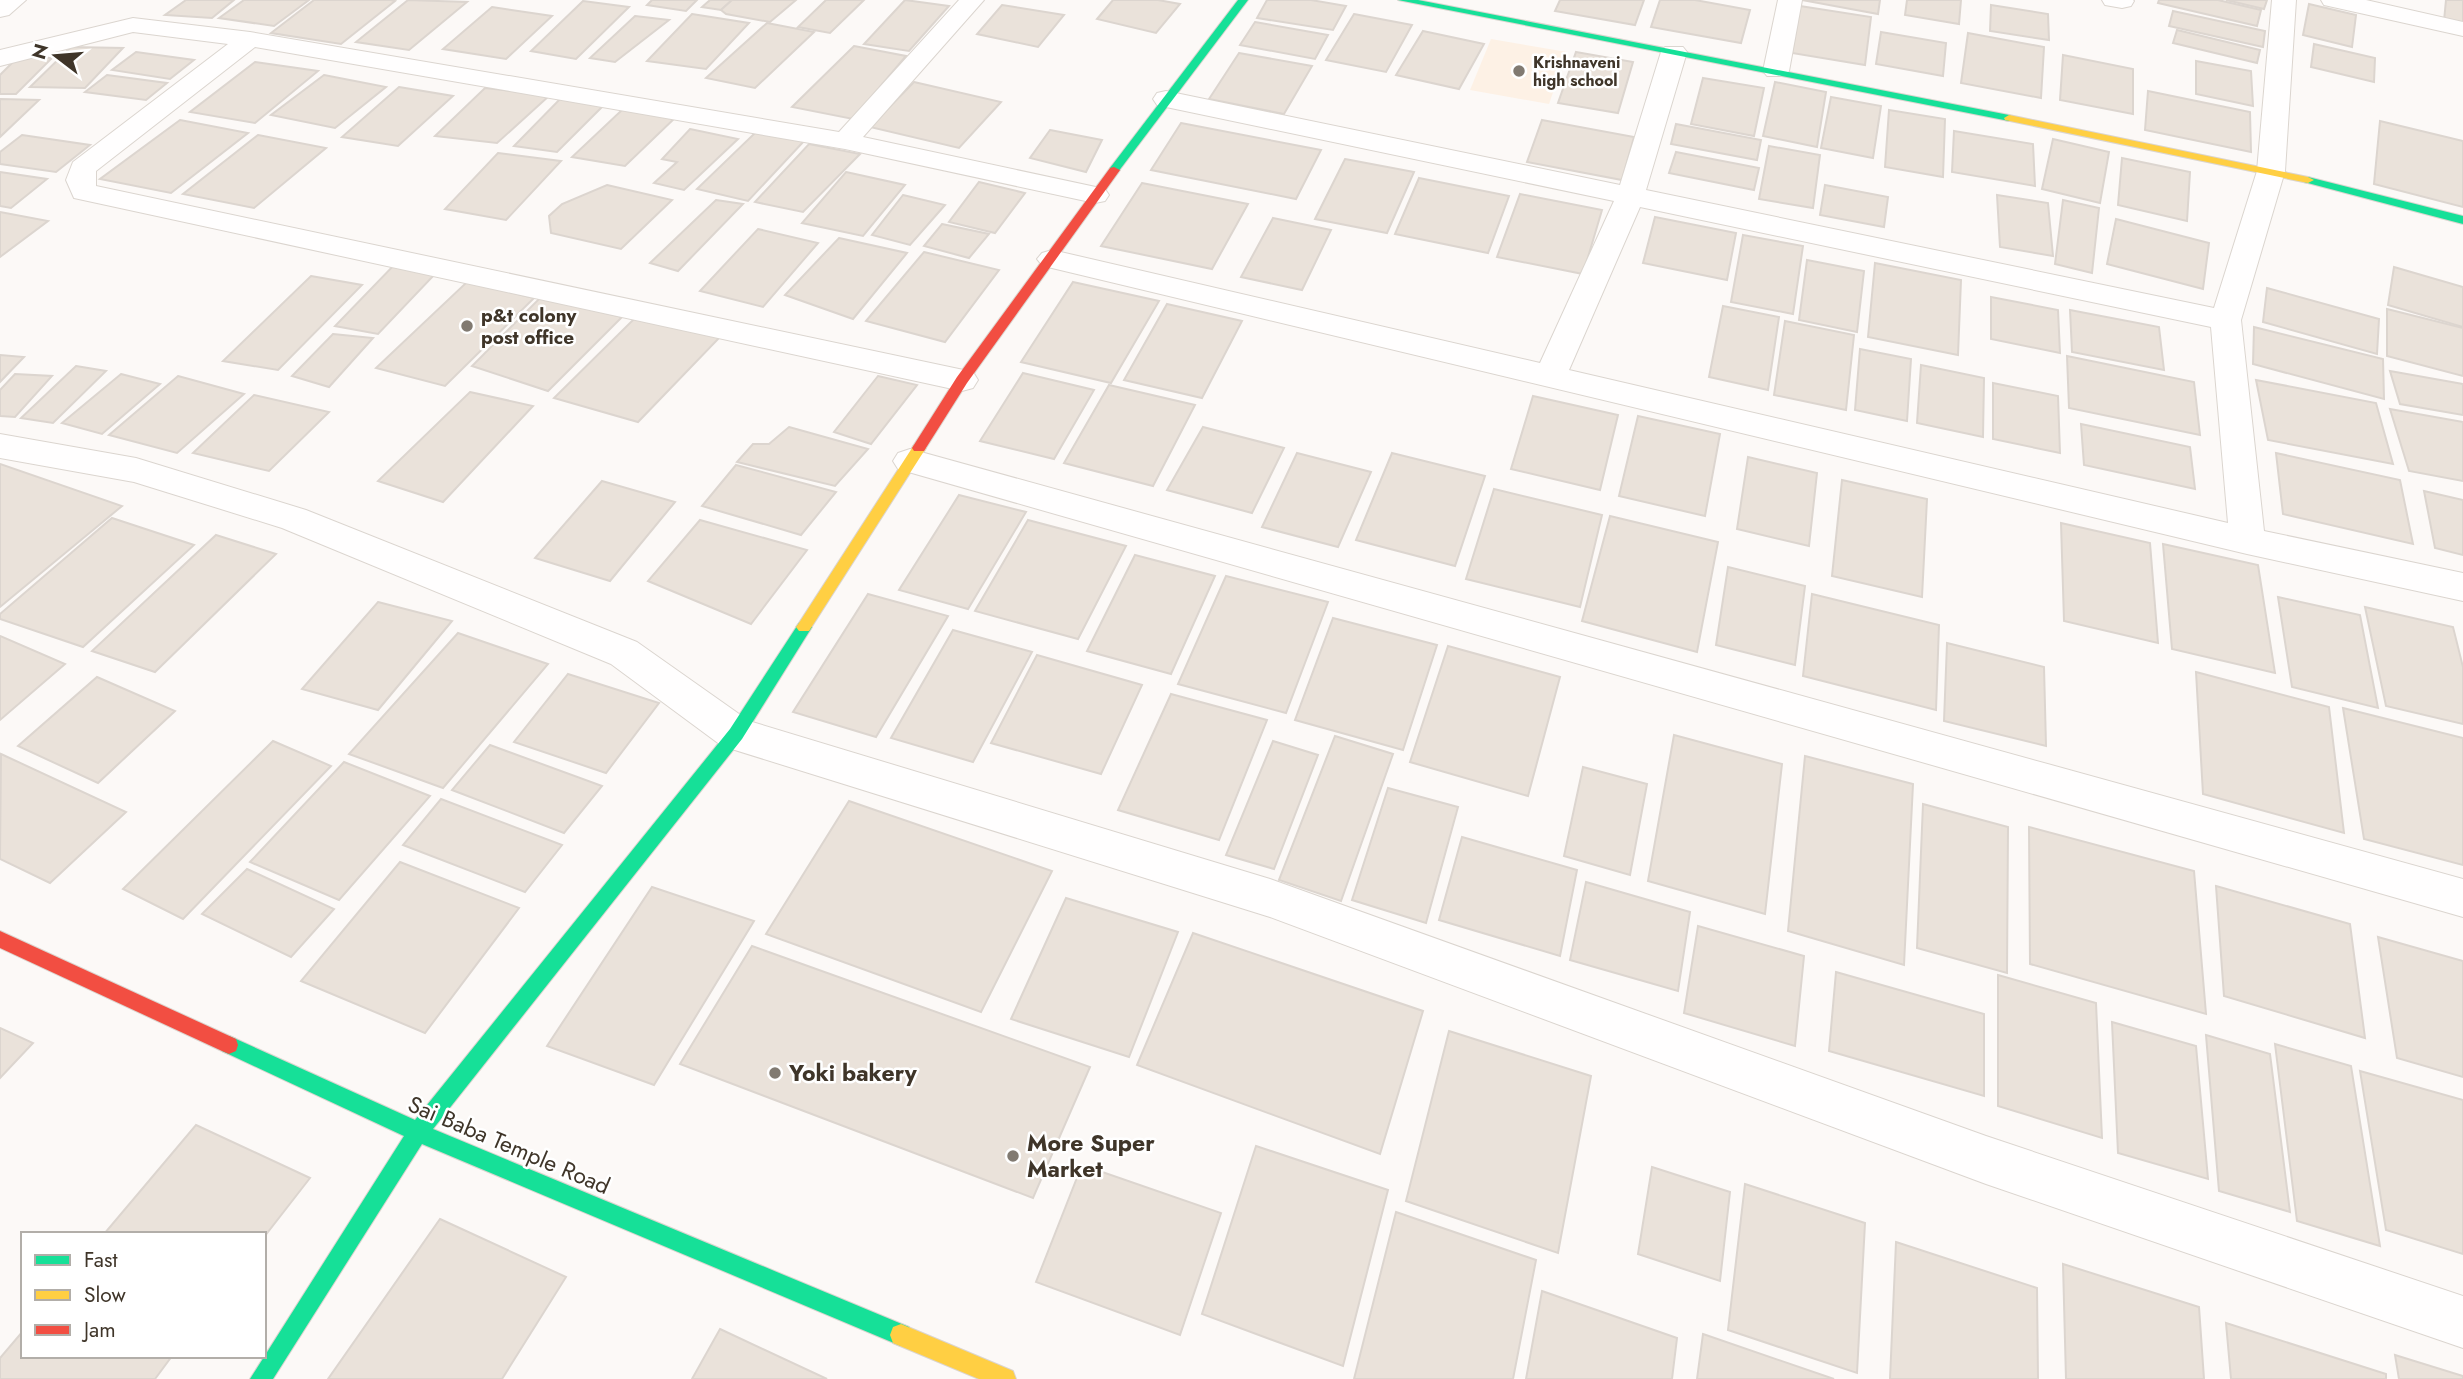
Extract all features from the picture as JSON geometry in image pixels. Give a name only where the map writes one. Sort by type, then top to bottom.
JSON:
[{"type":"street","points":[[845,141],[972,0]]},
{"type":"street","points":[[261,1379],[418,1132],[736,734],[961,380],[1052,259],[1095,195],[1166,99],[1243,0]]},
{"type":"street","points":[[1403,0],[1524,16],[1674,52],[2271,171],[2463,220]]},
{"type":"street","points":[[1776,71],[1790,0]]},
{"type":"street","points":[[2247,541],[2226,320],[2271,171],[2284,0]]},
{"type":"street","points":[[2333,0],[2463,29]]},
{"type":"street","points":[[133,25],[159,6]]},
{"type":"street","points":[[0,58],[133,25],[250,39],[845,141],[1095,195]]},
{"type":"street","points":[[250,39],[83,168],[79,180],[84,192],[961,380]]},
{"type":"street","points":[[1551,375],[1631,194],[1674,52]]},
{"type":"street","points":[[1166,99],[2226,320]]},
{"type":"street","points":[[1052,259],[2247,541],[2463,587]]},
{"type":"street","points":[[0,446],[136,470],[294,519],[624,653],[736,734],[1270,898],[1986,1160],[2463,1322]]},
{"type":"street","points":[[909,461],[2463,898]]},
{"type":"street","name":"Sai Baba Temple Road","points":[[0,939],[418,1132],[1005,1379]]},
{"type":"shaded area","name":"Krishnaveni high school","points":[[1491,39],[1567,52],[1549,104],[1470,90]]},
{"type":"building","points":[[186,0],[234,0],[212,18],[165,15]]},
{"type":"building","points":[[244,0],[309,0],[274,26],[219,18]]},
{"type":"building","points":[[314,0],[395,1],[341,44],[271,33]]},
{"type":"building","points":[[408,0],[467,2],[409,50],[356,42]]},
{"type":"building","points":[[652,0],[697,0],[686,11],[647,5]]},
{"type":"building","points":[[710,0],[732,0],[721,10],[702,7]]},
{"type":"building","points":[[732,0],[796,0],[770,22],[726,14],[721,10]]},
{"type":"building","points":[[826,0],[864,0],[830,33],[798,27]]},
{"type":"building","points":[[905,0],[949,6],[909,51],[864,44]]},
{"type":"building","points":[[1113,0],[1158,0],[1180,4],[1156,33],[1097,19]]},
{"type":"building","points":[[1267,0],[1311,0],[1346,6],[1333,30],[1257,18]]},
{"type":"building","points":[[1560,0],[1644,0],[1635,25],[1555,11]]},
{"type":"building","points":[[1660,0],[1695,0],[1750,10],[1741,43],[1651,27]]},
{"type":"building","points":[[1802,0],[1880,0],[1878,14]]},
{"type":"building","points":[[1907,0],[1961,0],[1959,24],[1905,15]]},
{"type":"building","points":[[2159,0],[2218,0],[2261,10],[2257,26],[2158,3]]},
{"type":"building","points":[[2226,0],[2267,0],[2264,9]]},
{"type":"building","points":[[2446,0],[2463,0],[2463,26],[2444,21]]},
{"type":"building","points":[[583,1],[629,7],[576,59],[531,51]]},
{"type":"building","points":[[2309,4],[2356,15],[2352,47],[2303,35]]},
{"type":"building","points":[[1002,5],[1064,15],[1038,47],[977,34]]},
{"type":"building","points":[[1991,5],[2048,14],[2049,40],[1990,31]]},
{"type":"building","points":[[1800,6],[1871,17],[1865,65],[1792,53]]},
{"type":"building","points":[[492,7],[552,16],[506,59],[443,49]]},
{"type":"building","points":[[2173,11],[2265,31],[2263,47],[2169,26]]},
{"type":"building","points":[[692,14],[749,23],[706,69],[647,61]]},
{"type":"building","points":[[1354,14],[1412,25],[1386,72],[1326,60]]},
{"type":"building","points":[[635,16],[669,20],[615,62],[590,58]]},
{"type":"building","points":[[1255,22],[1328,35],[1315,59],[1240,45]]},
{"type":"building","points":[[767,23],[814,32],[755,88],[706,78]]},
{"type":"building","points":[[2177,30],[2260,50],[2257,63],[2173,43]]},
{"type":"building","points":[[1423,31],[1484,44],[1459,89],[1396,75]]},
{"type":"building","points":[[1881,32],[1946,43],[1943,76],[1876,64]]},
{"type":"building","points":[[1968,33],[2044,47],[2041,98],[1961,83]]},
{"type":"building","points":[[2314,44],[2375,58],[2374,82],[2311,67]]},
{"type":"building","points":[[854,46],[906,56],[853,119],[792,107]]},
{"type":"building","points":[[71,47],[123,48],[85,88],[30,87]]},
{"type":"building","points":[[136,52],[194,60],[170,79],[112,70]]},
{"type":"building","points":[[1576,52],[1633,62],[1618,113],[1558,103]]},
{"type":"building","points":[[1239,53],[1312,66],[1284,114],[1209,99]]},
{"type":"building","points":[[2063,55],[2133,69],[2133,114],[2060,100]]},
{"type":"building","points":[[18,57],[52,58],[16,94],[0,94],[0,75]]},
{"type":"building","points":[[2196,61],[2251,71],[2253,106],[2196,94]]},
{"type":"building","points":[[255,62],[318,71],[255,123],[190,112]]},
{"type":"building","points":[[107,75],[167,83],[146,100],[85,92]]},
{"type":"building","points":[[324,75],[386,87],[335,128],[271,115]]},
{"type":"building","points":[[1703,78],[1764,88],[1754,136],[1691,124]]},
{"type":"building","points":[[914,82],[1001,102],[959,148],[870,127]]},
{"type":"building","points":[[1775,82],[1826,92],[1817,147],[1763,136]]},
{"type":"building","points":[[399,87],[453,96],[398,146],[342,137]]},
{"type":"building","points":[[485,88],[550,95],[497,143],[435,136]]},
{"type":"building","points":[[2148,91],[2250,112],[2251,152],[2145,130]]},
{"type":"building","points":[[562,97],[607,102],[557,152],[514,146]]},
{"type":"building","points":[[1831,97],[1881,106],[1873,158],[1821,148]]},
{"type":"building","points":[[0,99],[39,100],[0,137]]},
{"type":"building","points":[[623,109],[677,116],[625,166],[572,157]]},
{"type":"building","points":[[1889,110],[1945,119],[1943,177],[1885,167]]},
{"type":"building","points":[[180,120],[248,133],[171,193],[100,179]]},
{"type":"building","points":[[1542,120],[1634,137],[1622,180],[1527,162]]},
{"type":"building","points":[[2380,121],[2463,141],[2463,207],[2374,184]]},
{"type":"building","points":[[1181,123],[1321,150],[1296,199],[1151,170]]},
{"type":"building","points":[[1676,124],[1761,140],[1757,160],[1671,144]]},
{"type":"building","points":[[690,129],[738,139],[684,190],[654,183],[677,162],[662,159]]},
{"type":"building","points":[[1050,130],[1102,140],[1086,172],[1030,158]]},
{"type":"building","points":[[757,131],[804,141],[748,201],[697,189]]},
{"type":"building","points":[[1954,131],[2033,144],[2035,186],[1952,172]]},
{"type":"building","points":[[22,135],[90,145],[56,172],[0,164],[0,152]]},
{"type":"building","points":[[258,135],[326,148],[254,208],[183,194]]},
{"type":"building","points":[[2053,139],[2109,152],[2100,203],[2042,189]]},
{"type":"building","points":[[809,144],[860,154],[803,212],[755,202]]},
{"type":"building","points":[[1769,146],[1820,155],[1813,208],[1759,199]]},
{"type":"building","points":[[1676,152],[1759,168],[1754,190],[1669,173]]},
{"type":"building","points":[[498,153],[561,161],[506,220],[445,209]]},
{"type":"building","points":[[2122,158],[2190,172],[2187,221],[2118,205]]},
{"type":"building","points":[[1345,159],[1414,172],[1387,233],[1315,219]]},
{"type":"building","points":[[0,172],[47,179],[11,208],[0,206]]},
{"type":"building","points":[[846,172],[905,185],[863,236],[802,223]]},
{"type":"building","points":[[1419,178],[1509,196],[1488,253],[1395,234]]},
{"type":"building","points":[[979,182],[1025,193],[995,233],[949,222]]},
{"type":"building","points":[[1142,183],[1248,204],[1212,269],[1101,246]]},
{"type":"building","points":[[607,185],[672,200],[621,249],[551,233],[549,216],[562,204]]},
{"type":"building","points":[[1825,185],[1888,197],[1884,227],[1820,215]]},
{"type":"building","points":[[1520,194],[1602,210],[1583,274],[1497,257]]},
{"type":"building","points":[[903,195],[945,205],[910,245],[872,235]]},
{"type":"building","points":[[1997,195],[2048,203],[2053,256],[2000,247]]},
{"type":"building","points":[[716,200],[743,204],[678,271],[650,263]]},
{"type":"building","points":[[2063,200],[2099,208],[2092,273],[2055,264]]},
{"type":"building","points":[[0,212],[48,221],[0,257]]},
{"type":"building","points":[[1655,217],[1736,233],[1727,280],[1643,263]]},
{"type":"building","points":[[1273,218],[1331,230],[1302,290],[1241,277]]},
{"type":"building","points":[[2116,219],[2209,243],[2203,289],[2107,264]]},
{"type":"building","points":[[942,224],[989,234],[969,258],[924,246]]},
{"type":"building","points":[[758,229],[818,243],[763,307],[700,291]]},
{"type":"building","points":[[1743,235],[1803,246],[1793,314],[1731,302]]},
{"type":"building","points":[[839,238],[907,253],[853,319],[785,295]]},
{"type":"building","points":[[924,252],[999,270],[945,342],[866,321]]},
{"type":"building","points":[[1807,260],[1864,271],[1857,332],[1799,320]]},
{"type":"building","points":[[1875,263],[1961,280],[1958,355],[1868,337]]},
{"type":"building","points":[[395,264],[437,272],[378,334],[335,326]]},
{"type":"building","points":[[2394,267],[2463,287],[2463,327],[2388,305]]},
{"type":"building","points":[[311,276],[362,285],[278,370],[223,361]]},
{"type":"building","points":[[467,282],[534,298],[445,386],[376,368]]},
{"type":"building","points":[[1073,282],[1159,301],[1111,383],[1021,362]]},
{"type":"building","points":[[2267,288],[2379,319],[2377,354],[2263,322]]},
{"type":"building","points":[[541,297],[622,317],[548,391],[472,366]]},
{"type":"building","points":[[1991,297],[2058,310],[2060,353],[1991,339]]},
{"type":"building","points":[[1167,304],[1242,321],[1202,398],[1124,380]]},
{"type":"building","points":[[1723,306],[1779,317],[1768,390],[1709,377]]},
{"type":"building","points":[[2387,309],[2463,328],[2463,376],[2387,356]]},
{"type":"building","points":[[2070,310],[2159,327],[2164,370],[2072,352]]},
{"type":"building","points":[[635,318],[722,335],[638,422],[554,398]]},
{"type":"building","points":[[1785,321],[1854,335],[1846,410],[1774,395]]},
{"type":"building","points":[[2254,327],[2383,359],[2384,399],[2253,364]]},
{"type":"building","points":[[333,334],[373,338],[329,387],[292,376]]},
{"type":"building","points":[[1860,349],[1911,359],[1907,421],[1855,410]]},
{"type":"building","points":[[0,355],[24,357],[0,382]]},
{"type":"building","points":[[2067,356],[2194,382],[2200,435],[2069,408]]},
{"type":"building","points":[[1921,365],[1984,378],[1983,437],[1917,423]]},
{"type":"building","points":[[76,366],[106,371],[53,423],[21,418]]},
{"type":"building","points":[[2390,371],[2463,384],[2463,415],[2400,404]]},
{"type":"building","points":[[1023,373],[1094,390],[1054,459],[980,441]]},
{"type":"building","points":[[15,374],[52,376],[15,417],[0,416],[0,390]]},
{"type":"building","points":[[121,374],[160,384],[102,434],[62,423]]},
{"type":"building","points":[[178,376],[244,394],[177,453],[109,435]]},
{"type":"building","points":[[878,376],[917,385],[871,444],[834,432]]},
{"type":"building","points":[[2256,380],[2376,403],[2393,464],[2268,440]]},
{"type":"building","points":[[1993,383],[2058,396],[2060,453],[1993,439]]},
{"type":"building","points":[[1109,385],[1195,405],[1153,486],[1064,463]]},
{"type":"building","points":[[470,392],[533,406],[443,502],[378,481]]},
{"type":"building","points":[[254,395],[329,412],[269,471],[193,453]]},
{"type":"building","points":[[1533,396],[1618,415],[1600,490],[1511,469]]},
{"type":"building","points":[[2390,409],[2463,422],[2463,481],[2409,471]]},
{"type":"building","points":[[1638,416],[1720,434],[1705,516],[1619,496]]},
{"type":"building","points":[[2081,424],[2190,447],[2195,489],[2084,465]]},
{"type":"building","points":[[789,427],[868,449],[835,486],[737,462],[753,444],[769,444]]},
{"type":"building","points":[[1203,427],[1284,448],[1252,513],[1167,490]]},
{"type":"building","points":[[1297,453],[1371,472],[1338,547],[1262,527]]},
{"type":"building","points":[[1392,453],[1485,476],[1455,566],[1356,540]]},
{"type":"building","points":[[2276,453],[2400,480],[2413,544],[2283,514]]},
{"type":"building","points":[[1748,457],[1817,473],[1809,546],[1737,529]]},
{"type":"building","points":[[0,464],[122,506],[0,607]]},
{"type":"building","points":[[736,465],[836,492],[801,535],[702,506]]},
{"type":"building","points":[[1842,480],[1927,499],[1922,597],[1832,576]]},
{"type":"building","points":[[602,481],[675,502],[610,581],[535,558]]},
{"type":"building","points":[[1494,489],[1602,515],[1580,607],[1466,579]]},
{"type":"building","points":[[2424,491],[2463,500],[2463,555],[2435,548]]},
{"type":"building","points":[[959,495],[1026,512],[968,609],[899,590]]},
{"type":"building","points":[[1610,516],[1718,542],[1697,652],[1582,621]]},
{"type":"building","points":[[112,518],[194,545],[83,647],[0,619],[0,614]]},
{"type":"building","points":[[700,520],[807,550],[751,624],[648,581]]},
{"type":"building","points":[[1028,520],[1126,546],[1078,639],[975,611]]},
{"type":"building","points":[[2061,523],[2150,543],[2158,643],[2064,621]]},
{"type":"building","points":[[216,535],[276,554],[155,672],[92,651]]},
{"type":"building","points":[[2163,544],[2258,565],[2275,673],[2172,649]]},
{"type":"building","points":[[1135,555],[1215,576],[1171,674],[1087,651]]},
{"type":"building","points":[[1728,567],[1805,586],[1795,665],[1716,645]]},
{"type":"building","points":[[1226,576],[1328,602],[1286,713],[1178,684]]},
{"type":"building","points":[[868,594],[948,616],[876,737],[793,712]]},
{"type":"building","points":[[1812,594],[1939,625],[1936,710],[1803,676]]},
{"type":"building","points":[[2278,597],[2360,615],[2378,708],[2292,687]]},
{"type":"building","points":[[378,602],[452,621],[378,710],[302,689]]},
{"type":"building","points":[[2365,607],[2453,627],[2463,667],[2463,724],[2386,706]]},
{"type":"building","points":[[1333,618],[1437,645],[1403,750],[1295,720]]},
{"type":"building","points":[[953,630],[1032,652],[973,762],[891,738]]},
{"type":"building","points":[[458,633],[548,664],[443,788],[349,754]]},
{"type":"building","points":[[0,636],[65,664],[0,720]]},
{"type":"building","points":[[1947,643],[2044,667],[2046,746],[1944,721]]},
{"type":"building","points":[[1448,646],[1560,677],[1528,796],[1410,762]]},
{"type":"building","points":[[1037,655],[1142,685],[1101,774],[991,743]]},
{"type":"building","points":[[2196,672],[2329,707],[2344,833],[2203,794]]},
{"type":"building","points":[[568,674],[659,703],[606,773],[514,742]]},
{"type":"building","points":[[97,677],[175,711],[98,783],[18,746]]},
{"type":"building","points":[[1171,694],[1267,720],[1219,840],[1118,810]]},
{"type":"building","points":[[2343,708],[2463,738],[2463,865],[2364,839]]},
{"type":"building","points":[[1674,735],[1782,764],[1765,914],[1648,881]]},
{"type":"building","points":[[1335,736],[1393,754],[1341,901],[1279,880]]},
{"type":"building","points":[[273,741],[331,766],[183,919],[123,889]]},
{"type":"building","points":[[1273,741],[1318,755],[1274,869],[1226,855]]},
{"type":"building","points":[[490,745],[602,786],[564,833],[452,790]]},
{"type":"building","points":[[1,754],[126,812],[50,883],[0,859]]},
{"type":"building","points":[[1805,756],[1913,784],[1904,965],[1788,931]]},
{"type":"building","points":[[344,762],[430,796],[339,900],[250,862]]},
{"type":"building","points":[[1583,767],[1647,784],[1630,875],[1564,856]]},
{"type":"building","points":[[1388,788],[1458,807],[1426,923],[1352,900]]},
{"type":"building","points":[[441,799],[562,845],[525,892],[403,845]]},
{"type":"building","points":[[849,801],[1052,871],[981,1012],[766,934]]},
{"type":"building","points":[[1923,804],[2008,827],[2007,973],[1917,948]]},
{"type":"building","points":[[2029,827],[2194,871],[2206,1014],[2030,964]]},
{"type":"building","points":[[1462,837],[1577,870],[1560,956],[1439,920]]},
{"type":"building","points":[[400,862],[519,908],[425,1033],[301,981]]},
{"type":"building","points":[[247,869],[334,909],[291,957],[202,914]]},
{"type":"building","points":[[1586,882],[1690,912],[1678,991],[1570,960]]},
{"type":"building","points":[[2216,886],[2350,924],[2365,1038],[2224,996]]},
{"type":"building","points":[[652,887],[754,921],[654,1085],[547,1046]]},
{"type":"building","points":[[1066,898],[1178,932],[1129,1057],[1011,1019]]},
{"type":"building","points":[[1698,926],[1804,956],[1795,1046],[1684,1013]]},
{"type":"building","points":[[1193,933],[1423,1011],[1380,1154],[1137,1065]]},
{"type":"building","points":[[2378,937],[2463,961],[2463,1077],[2397,1058]]},
{"type":"building","points":[[752,946],[1090,1067],[1033,1198],[680,1064]]},
{"type":"building","points":[[1836,972],[1984,1014],[1984,1096],[1829,1051]]},
{"type":"building","points":[[1998,975],[2096,1003],[2102,1138],[1998,1106]]},
{"type":"building","points":[[2112,1022],[2196,1046],[2208,1179],[2118,1153]]},
{"type":"building","points":[[0,1028],[33,1043],[0,1078]]},
{"type":"building","points":[[1449,1031],[1591,1076],[1558,1253],[1406,1201]]},
{"type":"building","points":[[2206,1035],[2270,1054],[2290,1212],[2219,1191]]},
{"type":"building","points":[[2275,1044],[2351,1066],[2380,1246],[2297,1221]]},
{"type":"building","points":[[2360,1071],[2463,1100],[2463,1254],[2386,1230]]},
{"type":"building","points":[[196,1125],[310,1178],[266,1234],[266,1232],[106,1232]]},
{"type":"building","points":[[1256,1146],[1388,1190],[1343,1366],[1202,1314]]},
{"type":"building","points":[[1082,1165],[1221,1213],[1180,1335],[1036,1282]]},
{"type":"building","points":[[1652,1167],[1730,1192],[1720,1281],[1638,1254]]},
{"type":"building","points":[[1745,1184],[1865,1223],[1857,1373],[1728,1330]]},
{"type":"building","points":[[1396,1212],[1536,1260],[1513,1379],[1354,1379]]},
{"type":"building","points":[[440,1219],[566,1277],[502,1379],[328,1379]]},
{"type":"building","points":[[1896,1242],[2037,1288],[2038,1379],[1890,1379]]},
{"type":"building","points":[[2063,1264],[2199,1307],[2204,1379],[2066,1379]]},
{"type":"building","points":[[1542,1291],[1677,1338],[1672,1379],[1526,1379]]},
{"type":"building","points":[[2226,1323],[2386,1374],[2386,1379],[2231,1379]]},
{"type":"building","points":[[720,1329],[827,1379],[692,1379]]},
{"type":"building","points":[[21,1333],[21,1358],[171,1358],[155,1379],[0,1379],[0,1358]]},
{"type":"building","points":[[1703,1334],[1834,1379],[1697,1379]]},
{"type":"building","points":[[2395,1355],[2463,1376],[2463,1379],[2399,1379]]},
{"type":"traffic: fast","points":[[1114,170],[1243,0]]},
{"type":"traffic: fast","points":[[1403,0],[2009,118]]},
{"type":"traffic: fast","points":[[2308,180],[2463,220]]},
{"type":"traffic: fast","points":[[261,1379],[418,1132],[736,734],[804,627]]},
{"type":"traffic: fast","points":[[229,1045],[418,1132],[901,1335]]},
{"type":"traffic: slow","points":[[2009,118],[2308,180]]},
{"type":"traffic: slow","points":[[804,627],[919,448]]},
{"type":"traffic: slow","points":[[901,1335],[1005,1379]]},
{"type":"traffic: jam","points":[[919,448],[962,380],[1114,170]]},
{"type":"traffic: jam","points":[[0,939],[229,1045]]},
{"type":"place","name":"Krishnaveni high school","points":[[1519,71]]},
{"type":"place","name":"p&t colony post office","points":[[467,326]]},
{"type":"place","name":"Yoki bakery","points":[[775,1073]]},
{"type":"place","name":"More Super Market","points":[[1013,1156]]}]
